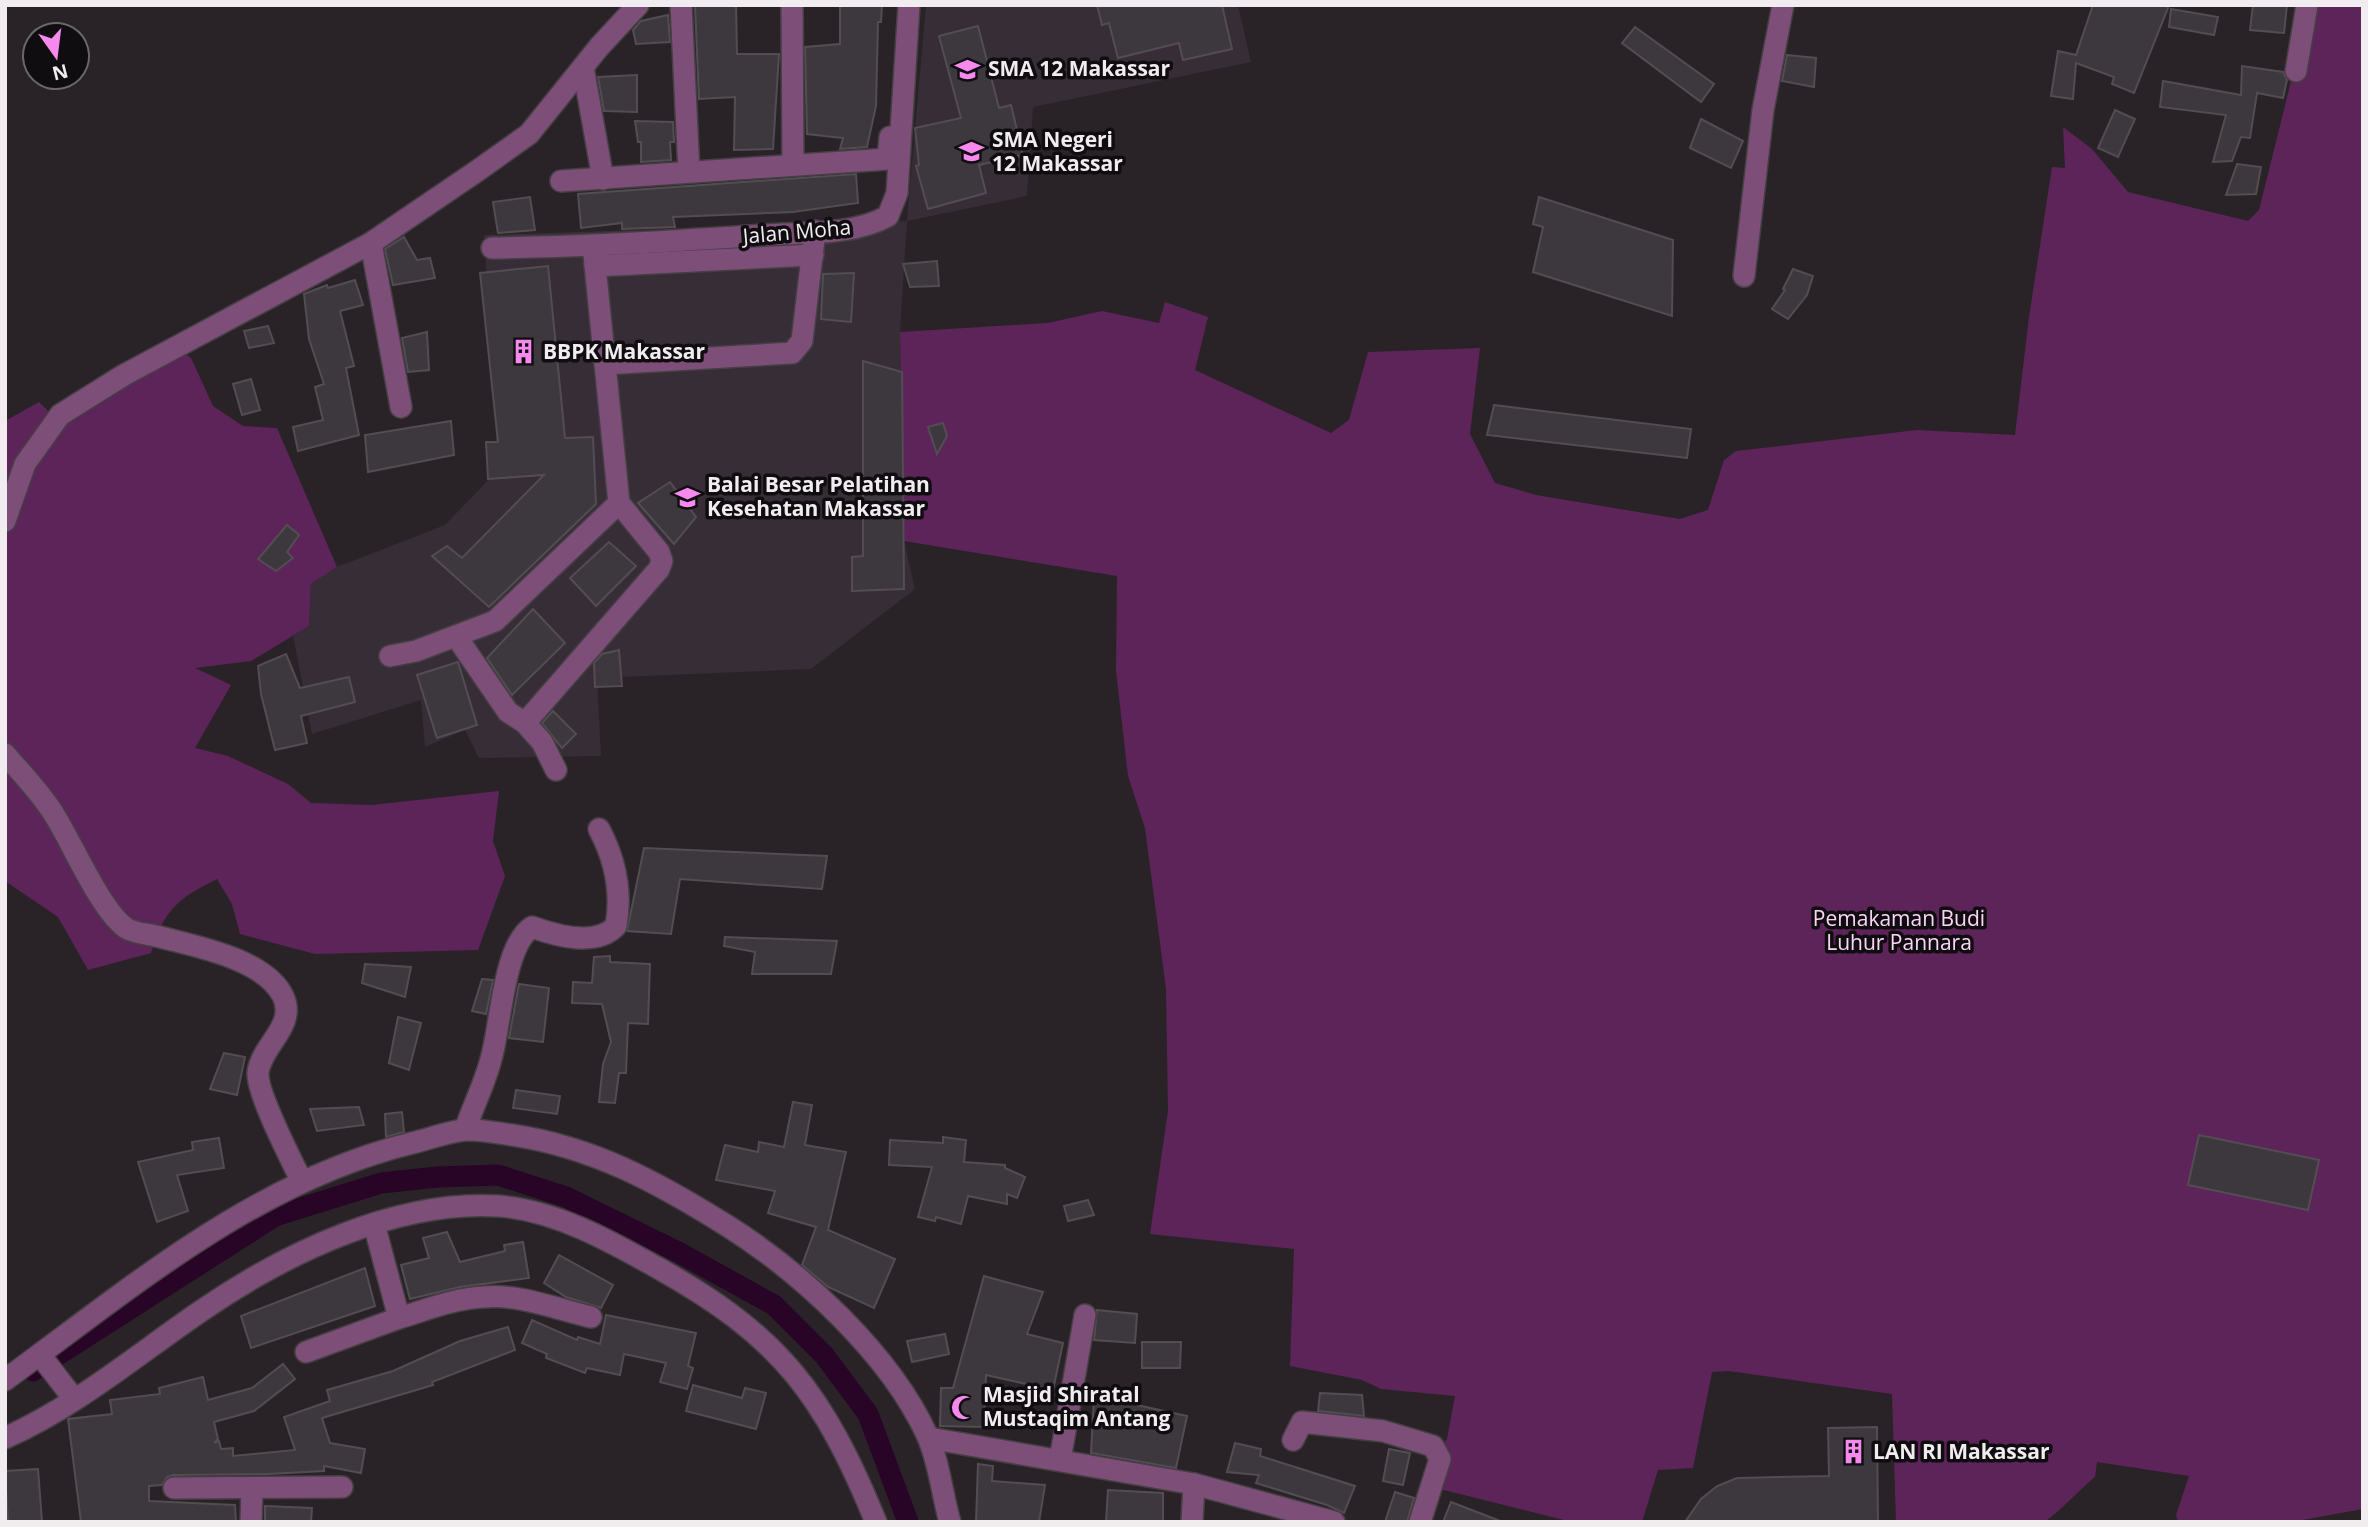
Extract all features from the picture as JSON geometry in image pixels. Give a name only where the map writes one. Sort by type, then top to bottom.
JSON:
[{"type":"street","points":[[5,521],[25,464],[60,415],[124,375],[370,243],[530,134],[583,67],[638,5]]},
{"type":"street","points":[[681,5],[689,172]]},
{"type":"street","points":[[792,5],[793,165]]},
{"type":"street","points":[[561,181],[888,159],[896,5]]},
{"type":"street","name":"Jalan Moha","points":[[492,248],[594,257],[878,222],[888,216],[894,206],[909,5]]},
{"type":"street","points":[[1744,276],[1763,110],[1783,5]]},
{"type":"street","points":[[2296,71],[2307,5]]},
{"type":"street","points":[[583,67],[603,180]]},
{"type":"street","points":[[604,364],[792,354],[802,341],[814,231]]},
{"type":"street","points":[[370,243],[401,407]]},
{"type":"street","points":[[525,723],[659,569],[662,561],[659,552],[619,503],[594,257],[813,255]]},
{"type":"street","points":[[390,656],[416,651],[495,621],[619,503]]},
{"type":"street","points":[[456,636],[508,712],[525,723],[542,742],[556,769]]},
{"type":"street","points":[[5,754],[54,813],[103,900],[126,928],[230,956],[271,981],[278,989],[284,998],[286,1017],[283,1027],[262,1056],[258,1083],[301,1180]]},
{"type":"street","points":[[465,1130],[489,1067],[507,979],[525,932],[532,927],[585,939],[608,935],[616,926],[617,883],[612,859],[599,829]]},
{"type":"street","points":[[5,1380],[138,1280],[301,1180],[377,1152],[465,1130],[553,1141],[642,1175],[738,1233],[777,1259],[840,1318],[886,1371],[915,1412],[929,1438],[950,1522]]},
{"type":"street","points":[[5,1438],[74,1399],[262,1272],[313,1247],[374,1224],[440,1209],[499,1206],[534,1214],[608,1240],[712,1298],[759,1334],[810,1391],[848,1454],[876,1522]]},
{"type":"street","points":[[374,1224],[399,1318]]},
{"type":"street","points":[[306,1352],[449,1303],[495,1296],[515,1298],[591,1317]]},
{"type":"street","points":[[1060,1460],[1085,1315]]},
{"type":"street","points":[[40,1355],[74,1399]]},
{"type":"street","points":[[1293,1440],[1302,1422],[1383,1431],[1433,1446],[1440,1459],[1420,1522]]},
{"type":"street","points":[[929,1438],[1194,1484],[1334,1522]]},
{"type":"street","points":[[1192,1522],[1194,1484]]},
{"type":"street","points":[[174,1488],[342,1487]]},
{"type":"street","points":[[251,1522],[252,1488]]},
{"type":"shaded area","name":"SMA Negeri 12 Makassar","points":[[926,5],[1238,5],[1251,62],[1033,107],[1027,196],[907,221]]},
{"type":"shaded area","name":"Balai Besar Pelatihan Kesehatan Makassar","points":[[907,221],[900,332],[904,541],[915,589],[811,669],[597,678],[601,756],[479,758],[465,730],[425,747],[421,700],[312,734],[293,636],[309,626],[311,584],[337,567],[445,525],[498,470],[484,235]]},
{"type":"green space","name":"Pemakaman Budi Luhur Pannara","points":[[2310,5],[2363,5],[2363,1509],[2291,1522],[2178,1522],[2176,1515],[2189,1476],[2097,1462],[2095,1477],[2043,1522],[1896,1522],[1892,1394],[1729,1371],[1712,1372],[1693,1468],[1658,1470],[1642,1522],[1572,1522],[1424,1485],[1426,1465],[1447,1439],[1455,1396],[1381,1389],[1362,1380],[1290,1366],[1294,1249],[1150,1234],[1168,1111],[1166,989],[1145,828],[1128,776],[1116,671],[1117,576],[904,541],[900,332],[1048,323],[1102,311],[1159,323],[1165,302],[1208,317],[1195,370],[1331,433],[1349,420],[1368,352],[1480,348],[1470,434],[1495,483],[1536,495],[1680,519],[1708,510],[1724,460],[1736,451],[1917,430],[2015,435],[2029,317],[2052,167],[2065,168],[2063,127],[2092,149],[2128,192],[2248,221],[2259,210]]},
{"type":"green space","points":[[167,340],[191,358],[213,406],[243,426],[277,428],[337,567],[311,584],[309,626],[251,661],[195,668],[231,685],[195,748],[228,756],[288,784],[311,803],[372,805],[499,791],[493,841],[505,876],[478,950],[315,954],[240,934],[232,904],[217,879],[174,907],[161,926],[151,953],[88,970],[58,917],[5,881],[5,421],[39,402],[49,412]]},
{"type":"building","points":[[695,5],[736,5],[737,54],[779,54],[773,149],[734,150],[735,97],[699,99]]},
{"type":"building","points":[[840,5],[882,5],[881,22],[878,22],[876,106],[867,147],[840,149],[843,138],[807,134],[805,47],[840,44]]},
{"type":"building","points":[[1097,5],[1222,5],[1232,49],[1183,60],[1179,43],[1118,58],[1109,23],[1102,25]]},
{"type":"building","points":[[2093,5],[2167,5],[2168,8],[2134,93],[2112,84],[2114,77],[2076,63],[2073,99],[2051,96],[2058,51],[2076,55]]},
{"type":"building","points":[[2253,5],[2287,5],[2284,33],[2250,30]]},
{"type":"building","points":[[2171,9],[2218,17],[2214,35],[2169,27]]},
{"type":"building","points":[[668,15],[670,42],[636,44],[633,30],[641,21]]},
{"type":"building","points":[[978,26],[999,108],[1011,105],[1023,155],[979,165],[986,193],[928,209],[916,166],[919,165],[915,128],[961,118],[939,36]]},
{"type":"building","points":[[1635,27],[1714,84],[1701,102],[1622,43]]},
{"type":"building","points":[[1787,55],[1816,58],[1814,87],[1782,81]]},
{"type":"building","points":[[2242,66],[2283,72],[2287,80],[2283,98],[2257,93],[2250,138],[2241,137],[2232,161],[2213,162],[2226,115],[2160,107],[2163,81],[2241,95]]},
{"type":"building","points":[[637,75],[637,112],[604,111],[598,77]]},
{"type":"building","points":[[2115,110],[2135,119],[2118,157],[2098,148]]},
{"type":"building","points":[[1701,119],[1743,141],[1731,168],[1690,148]]},
{"type":"building","points":[[635,121],[673,122],[671,160],[641,162],[641,142],[638,142]]},
{"type":"building","points":[[2237,164],[2261,167],[2256,194],[2226,195]]},
{"type":"building","points":[[856,174],[858,203],[793,212],[673,217],[675,227],[622,229],[622,223],[581,228],[578,194]]},
{"type":"building","points":[[530,197],[535,230],[498,233],[493,202]]},
{"type":"building","points":[[1539,197],[1673,240],[1672,316],[1533,272],[1543,227],[1533,224]]},
{"type":"building","points":[[404,237],[417,260],[430,258],[435,278],[393,285],[385,249]]},
{"type":"building","points":[[937,261],[939,286],[910,287],[903,264]]},
{"type":"building","points":[[548,266],[565,438],[593,437],[596,504],[489,607],[432,556],[447,546],[462,558],[544,475],[488,479],[486,442],[498,442],[480,273]]},
{"type":"building","points":[[1793,269],[1813,276],[1807,295],[1788,319],[1772,309],[1785,290],[1783,289]]},
{"type":"building","points":[[854,273],[851,322],[821,319],[823,274]]},
{"type":"building","points":[[355,280],[363,305],[340,311],[354,366],[346,368],[359,435],[298,451],[293,427],[323,420],[315,387],[324,384],[309,339],[304,294],[327,285],[328,288]]},
{"type":"building","points":[[268,326],[274,343],[249,348],[244,331]]},
{"type":"building","points":[[427,332],[429,370],[408,372],[402,338]]},
{"type":"building","points":[[863,361],[902,372],[904,589],[852,591],[852,557],[863,556]]},
{"type":"building","points":[[251,379],[260,410],[242,415],[233,384]]},
{"type":"building","points":[[1494,405],[1691,429],[1687,458],[1487,435]]},
{"type":"building","points":[[451,421],[454,455],[368,472],[365,435]]},
{"type":"building","points":[[943,423],[947,436],[937,454],[928,427]]},
{"type":"building","points":[[670,482],[696,517],[674,544],[638,503]]},
{"type":"building","points":[[287,525],[299,535],[287,552],[293,558],[276,571],[258,559]]},
{"type":"building","points":[[609,542],[636,566],[596,606],[570,578]]},
{"type":"building","points":[[533,609],[565,643],[512,695],[487,658]]},
{"type":"building","points":[[619,650],[622,686],[595,687],[594,663],[602,654]]},
{"type":"building","points":[[286,654],[300,688],[349,677],[355,702],[301,716],[307,743],[275,750],[261,694],[258,666]]},
{"type":"building","points":[[458,662],[477,725],[437,738],[417,675]]},
{"type":"building","points":[[553,711],[576,734],[562,748],[542,723]]},
{"type":"building","points":[[644,848],[827,856],[822,889],[680,879],[671,934],[627,931]]},
{"type":"building","points":[[725,937],[837,941],[831,974],[752,974],[755,952],[724,946]]},
{"type":"building","points":[[610,956],[610,962],[650,964],[648,1024],[628,1023],[626,1073],[619,1073],[615,1103],[599,1102],[603,1064],[611,1042],[602,1004],[572,1003],[573,982],[592,983],[594,957]]},
{"type":"building","points":[[365,964],[411,967],[405,997],[362,983]]},
{"type":"building","points":[[482,979],[493,980],[486,1014],[472,1011]]},
{"type":"building","points":[[519,984],[549,988],[543,1042],[509,1038]]},
{"type":"building","points":[[398,1017],[421,1023],[409,1070],[389,1063]]},
{"type":"building","points":[[224,1053],[245,1057],[237,1095],[210,1089]]},
{"type":"building","points":[[516,1090],[560,1096],[557,1114],[513,1108]]},
{"type":"building","points":[[793,1102],[812,1105],[805,1145],[846,1152],[828,1230],[895,1259],[874,1308],[828,1287],[802,1265],[816,1227],[768,1213],[775,1191],[716,1180],[725,1145],[758,1152],[759,1142],[784,1147]]},
{"type":"building","points":[[359,1107],[364,1125],[317,1131],[310,1109]]},
{"type":"building","points":[[402,1112],[404,1132],[386,1137],[385,1114]]},
{"type":"building","points":[[2199,1135],[2319,1160],[2308,1210],[2188,1185]]},
{"type":"building","points":[[943,1137],[966,1140],[964,1162],[1005,1165],[1005,1168],[1025,1177],[1017,1198],[1007,1194],[1007,1204],[968,1196],[961,1224],[936,1217],[935,1221],[918,1217],[932,1167],[889,1165],[890,1140],[943,1143]]},
{"type":"building","points":[[219,1138],[224,1168],[177,1175],[188,1211],[157,1222],[138,1162],[193,1150],[192,1142]]},
{"type":"building","points":[[1088,1200],[1094,1215],[1068,1221],[1064,1206]]},
{"type":"building","points":[[447,1232],[460,1262],[505,1251],[504,1245],[523,1242],[529,1278],[460,1287],[410,1299],[401,1265],[429,1258],[423,1238]]},
{"type":"building","points":[[559,1255],[613,1285],[601,1308],[566,1297],[544,1283]]},
{"type":"building","points":[[365,1268],[375,1306],[251,1348],[241,1316]]},
{"type":"building","points":[[984,1276],[1043,1292],[1027,1334],[1063,1343],[1053,1390],[986,1375],[984,1427],[940,1426],[941,1388],[953,1388]]},
{"type":"building","points":[[1097,1310],[1137,1314],[1135,1343],[1094,1340]]},
{"type":"building","points":[[606,1315],[696,1333],[688,1366],[693,1368],[687,1389],[660,1382],[666,1363],[624,1354],[620,1375],[587,1368],[585,1373],[546,1358],[547,1354],[522,1343],[532,1320],[577,1340],[578,1337],[600,1344]]},
{"type":"building","points":[[508,1327],[515,1350],[432,1382],[433,1385],[322,1418],[330,1443],[365,1449],[361,1473],[324,1466],[324,1471],[173,1475],[167,1477],[162,1485],[149,1486],[149,1501],[235,1505],[236,1522],[81,1522],[68,1419],[112,1414],[110,1400],[160,1394],[159,1388],[203,1377],[208,1400],[252,1388],[283,1364],[295,1379],[254,1411],[214,1422],[218,1439],[214,1443],[219,1441],[221,1449],[233,1448],[233,1456],[295,1450],[284,1417],[330,1401],[327,1390],[393,1371],[460,1341]]},
{"type":"building","points":[[945,1334],[949,1354],[912,1362],[907,1341]]},
{"type":"building","points":[[1142,1342],[1181,1342],[1180,1368],[1142,1368]]},
{"type":"building","points":[[693,1385],[742,1398],[745,1388],[766,1393],[756,1429],[686,1411]]},
{"type":"building","points":[[1320,1393],[1362,1395],[1364,1416],[1318,1411]]},
{"type":"building","points":[[1094,1398],[1137,1399],[1137,1405],[1187,1416],[1176,1468],[1091,1453]]},
{"type":"building","name":"LAN RI Makassar","points":[[1877,1427],[1878,1522],[1685,1522],[1701,1499],[1717,1486],[1737,1478],[1829,1476],[1828,1428]]},
{"type":"building","points":[[1235,1443],[1261,1449],[1260,1456],[1355,1486],[1344,1513],[1256,1483],[1259,1475],[1227,1472]]},
{"type":"building","points":[[1389,1449],[1410,1453],[1403,1485],[1383,1481]]},
{"type":"building","points":[[978,1464],[993,1466],[992,1481],[1045,1485],[1039,1522],[976,1522]]},
{"type":"building","points":[[38,1469],[42,1522],[8,1522],[5,1471]]},
{"type":"building","points":[[1108,1490],[1163,1493],[1163,1522],[1106,1522]]},
{"type":"building","points":[[1395,1492],[1414,1498],[1407,1522],[1385,1522]]},
{"type":"building","points":[[1451,1502],[1500,1521],[1443,1522]]},
{"type":"building","points":[[265,1506],[312,1508],[311,1522],[265,1522]]},
{"type":"waterway","points":[[33,1371],[275,1216],[381,1183],[437,1177],[498,1175],[566,1197],[678,1252],[774,1305],[824,1355],[868,1414],[908,1522]]},
{"type":"place","name":"SMA 12 Makassar","points":[[968,69]]},
{"type":"place","name":"SMA Negeri 12 Makassar","points":[[972,152]]},
{"type":"place","name":"BBPK Makassar","points":[[523,352]]},
{"type":"place","name":"Balai Besar Pelatihan Kesehatan Makassar","points":[[687,497]]},
{"type":"place","name":"Masjid Shiratal Mustaqim Antang","points":[[963,1407]]},
{"type":"place","name":"LAN RI Makassar","points":[[1853,1452]]}]
